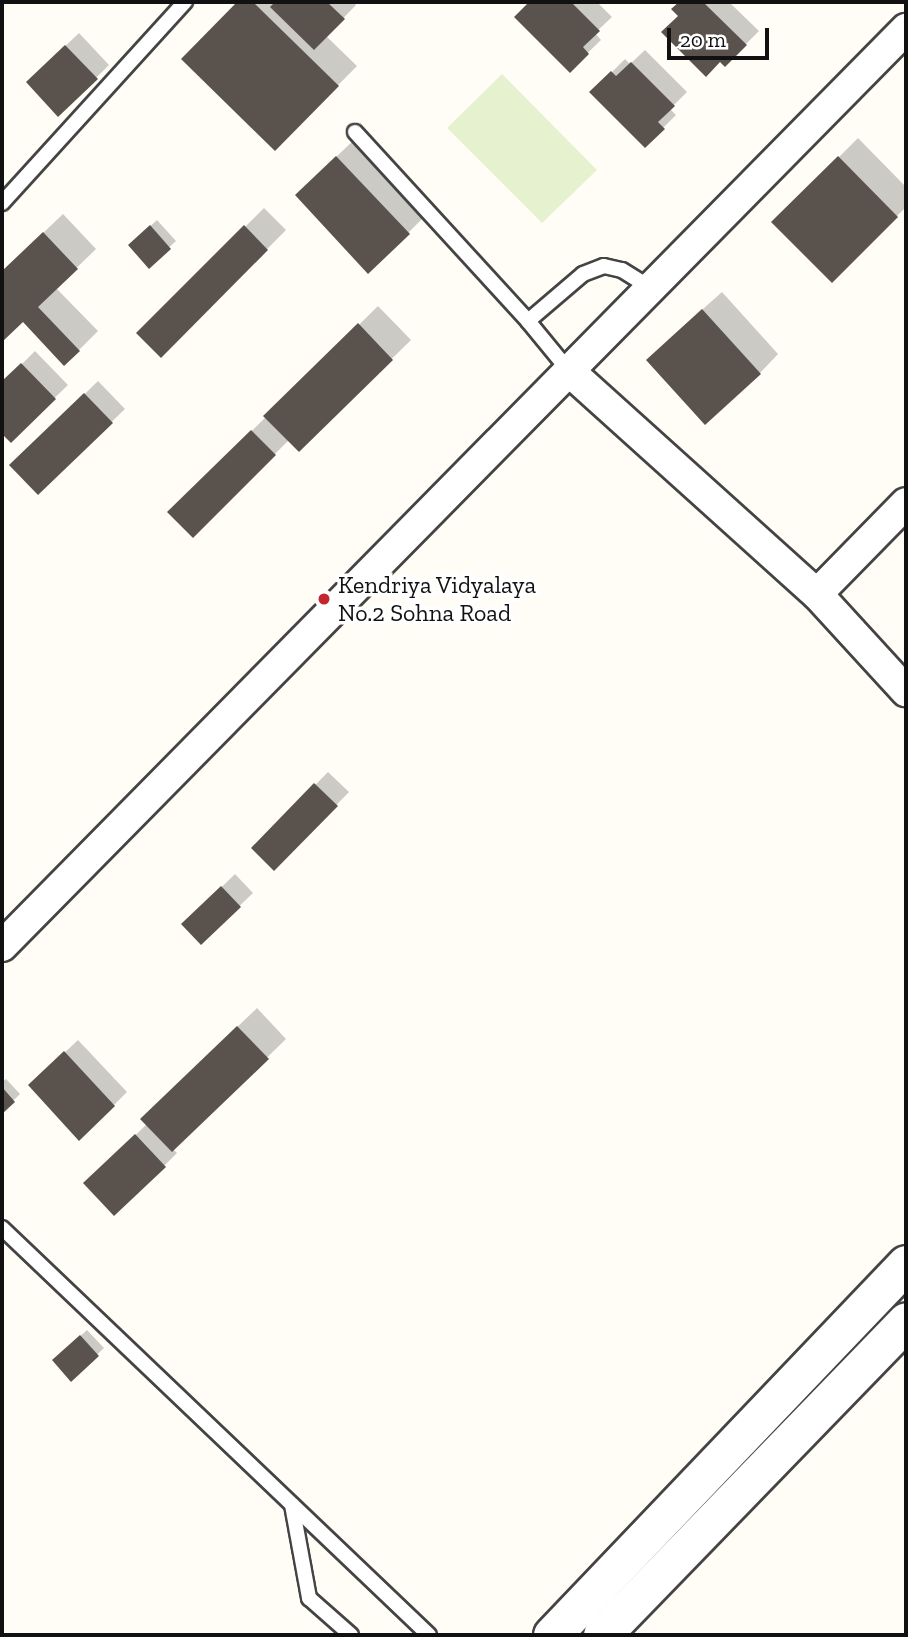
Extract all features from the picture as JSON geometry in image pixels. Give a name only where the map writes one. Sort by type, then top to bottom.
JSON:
[{"type":"street","points":[[2,946],[906,29]]},
{"type":"street","points":[[569,371],[817,594],[906,691]]},
{"type":"street","points":[[817,594],[906,503]]},
{"type":"street","points":[[552,1635],[906,1264]]},
{"type":"street","points":[[602,1635],[906,1321]]},
{"type":"lane","points":[[2,204],[184,2]]},
{"type":"lane","points":[[355,132],[528,321],[569,371]]},
{"type":"lane","points":[[528,321],[583,274],[604,266],[622,270],[651,288]]},
{"type":"lane","points":[[2,1228],[429,1635]]},
{"type":"lane","points":[[292,1505],[309,1598],[351,1635]]},
{"type":"green space","points":[[502,74],[597,170],[542,223],[447,128]]},
{"type":"building","points":[[237,2],[253,2],[339,86],[275,151],[181,59]]},
{"type":"building","points":[[275,2],[327,2],[345,19],[314,50],[270,7]]},
{"type":"building","points":[[529,2],[571,2],[600,31],[583,47],[589,54],[570,73],[514,17]]},
{"type":"building","points":[[679,2],[703,2],[747,45],[725,67],[720,62],[706,77],[661,32],[678,16],[671,9]]},
{"type":"building","points":[[65,45],[98,79],[58,117],[26,82]]},
{"type":"building","points":[[631,62],[675,106],[658,122],[665,129],[645,148],[589,92],[611,71],[616,76]]},
{"type":"building","points":[[336,156],[410,234],[368,274],[295,195]]},
{"type":"building","points":[[838,156],[898,217],[832,283],[771,222]]},
{"type":"building","points":[[150,225],[171,249],[149,269],[128,245]]},
{"type":"building","points":[[244,225],[268,250],[161,358],[136,333]]},
{"type":"building","points":[[43,232],[78,269],[38,307],[80,351],[64,366],[23,322],[2,342],[2,271]]},
{"type":"building","points":[[702,309],[761,374],[705,425],[646,360]]},
{"type":"building","points":[[358,323],[393,360],[299,452],[263,416]]},
{"type":"building","points":[[21,363],[56,399],[11,443],[2,434],[2,381]]},
{"type":"building","points":[[84,393],[113,423],[38,495],[9,465]]},
{"type":"building","points":[[251,430],[276,455],[193,538],[167,512]]},
{"type":"building","points":[[314,783],[338,806],[274,871],[251,848]]},
{"type":"building","points":[[221,886],[241,907],[201,945],[181,924]]},
{"type":"building","points":[[237,1026],[269,1059],[172,1152],[140,1119]]},
{"type":"building","points":[[64,1051],[115,1106],[79,1141],[28,1085]]},
{"type":"building","points":[[2,1087],[15,1102],[2,1114]]},
{"type":"building","points":[[135,1134],[166,1167],[114,1216],[83,1183]]},
{"type":"building","points":[[80,1335],[99,1356],[71,1382],[52,1360]]},
{"type":"place","name":"Kendriya Vidyalaya No.2 Sohna Road","points":[[324,599]]}]
